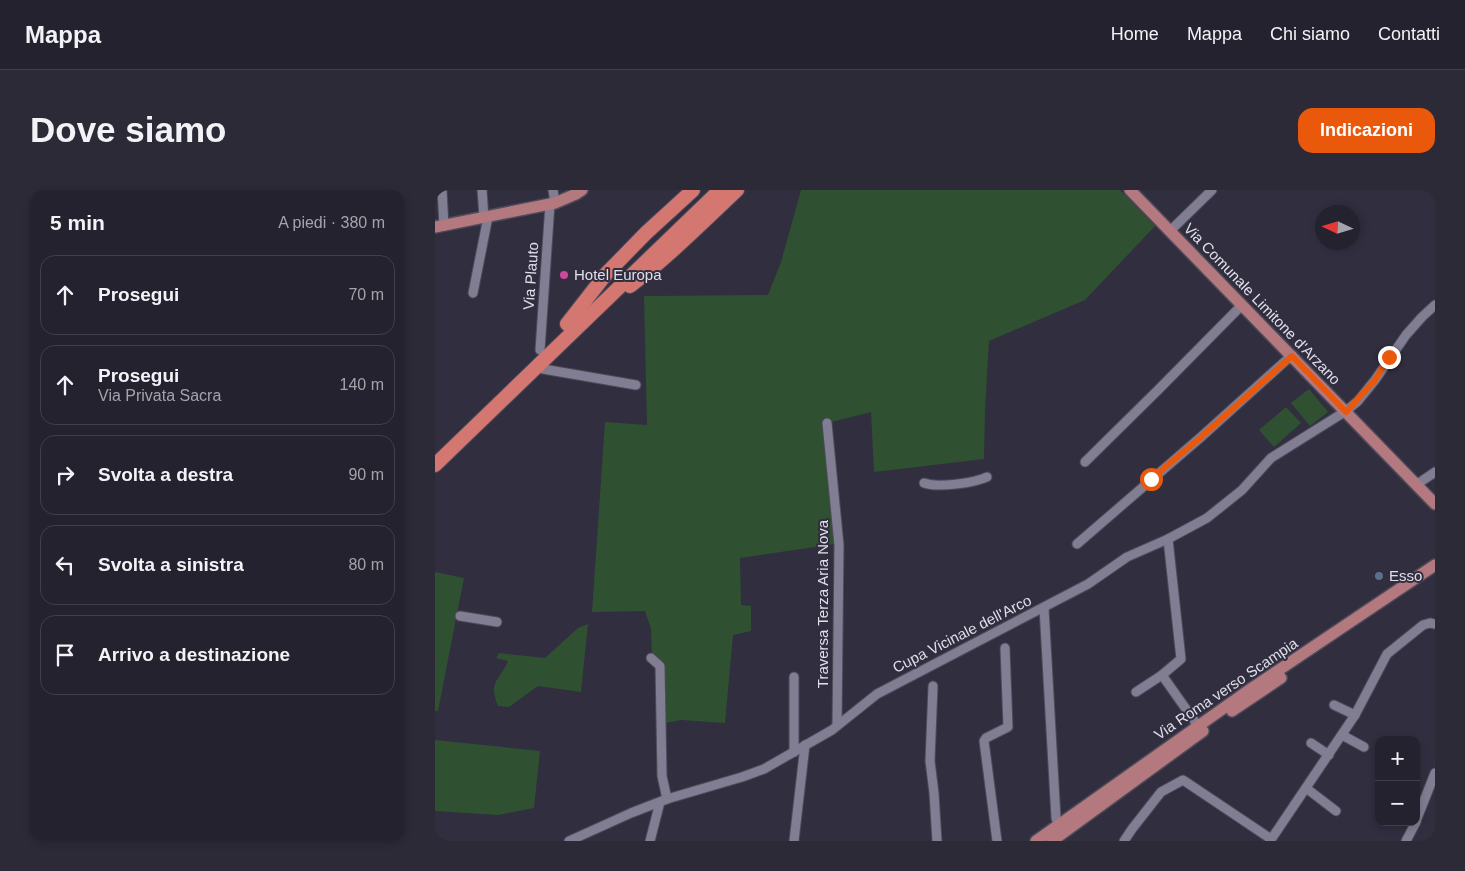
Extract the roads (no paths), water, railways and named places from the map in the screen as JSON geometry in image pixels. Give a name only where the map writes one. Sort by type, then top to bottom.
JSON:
[{"type":"highway","points":[[435,452],[567,324],[606,274],[646,233],[708,190]]},
{"type":"highway","points":[[435,465],[588,316],[698,198],[720,190]]},
{"type":"highway","points":[[588,316],[654,268],[737,190]]},
{"type":"main road","points":[[440,226],[552,204],[582,190]]},
{"type":"main road","name":"Via Comunale Limitone d'Arzano","points":[[1130,190],[1435,504]]},
{"type":"main road","name":"Via Roma verso Scampia","points":[[1036,841],[1295,659],[1435,565]]},
{"type":"main road","name":"Via Roma verso Scampia","points":[[1052,841],[1200,727],[1345,634],[1435,572]]},
{"type":"street","points":[[440,226],[441,190]]},
{"type":"street","points":[[473,293],[486,217],[482,190]]},
{"type":"street","name":"Via Plauto","points":[[540,350],[553,190]]},
{"type":"street","points":[[1170,231],[1212,190]]},
{"type":"street","points":[[1085,462],[1242,305]]},
{"type":"street","name":"Cupa Vicinale dell'Arco","points":[[574,840],[631,813],[664,800],[756,772],[837,726],[877,694],[1088,584],[1127,557],[1168,539],[1207,518],[1242,490],[1271,458],[1346,412],[1375,380],[1405,335],[1435,305]]},
{"type":"street","points":[[1077,544],[1292,356]]},
{"type":"street","points":[[543,369],[636,385]]},
{"type":"street","name":"Traversa Terza Aria Nova","points":[[827,423],[839,545],[837,726]]},
{"type":"street","points":[[1416,484],[1435,472]]},
{"type":"street","points":[[924,483],[945,485],[973,482],[987,478]]},
{"type":"street","points":[[1136,692],[1162,675],[1181,659],[1168,539]]},
{"type":"street","points":[[1044,608],[1056,818],[1058,825]]},
{"type":"street","points":[[461,616],[497,622]]},
{"type":"street","points":[[1124,841],[1161,792],[1183,780],[1270,840],[1355,715],[1387,654],[1423,625],[1435,624]]},
{"type":"street","points":[[997,841],[984,741],[986,738],[1009,727],[1005,648]]},
{"type":"street","points":[[650,841],[664,800],[660,666],[651,658]]},
{"type":"street","points":[[1162,675],[1200,727]]},
{"type":"street","points":[[794,677],[794,752]]},
{"type":"street","points":[[933,686],[929,761],[935,802],[937,841]]},
{"type":"street","points":[[1334,705],[1355,715]]},
{"type":"street","points":[[1342,735],[1364,747]]},
{"type":"street","points":[[1311,743],[1329,755]]},
{"type":"street","points":[[795,841],[805,745]]},
{"type":"street","points":[[1420,812],[1435,773]]},
{"type":"street","points":[[1306,788],[1337,812]]},
{"type":"street","points":[[1407,841],[1414,826]]},
{"type":"place","name":"Hotel Europa","points":[[564,275]]},
{"type":"place","name":"Esso","points":[[1379,576]]}]
